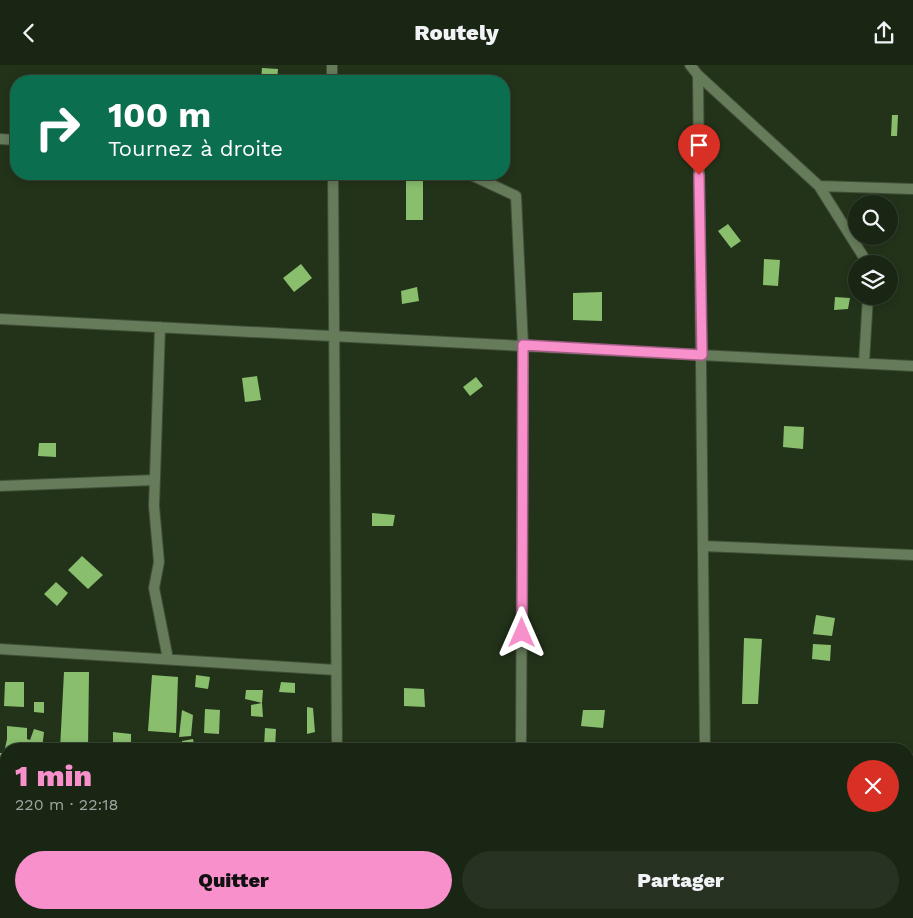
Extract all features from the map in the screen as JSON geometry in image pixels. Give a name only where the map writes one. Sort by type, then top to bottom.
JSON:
[{"type":"street","points":[[690,65],[698,75],[820,185],[863,255]]},
{"type":"street","points":[[698,75],[705,743]]},
{"type":"street","points":[[333,180],[337,743]]},
{"type":"street","points":[[482,180],[516,196],[523,345],[522,743]]},
{"type":"street","points":[[820,185],[913,189]]},
{"type":"street","points":[[864,363],[867,305]]},
{"type":"street","points":[[0,319],[913,366]]},
{"type":"street","points":[[160,327],[154,506],[159,562],[154,588],[168,659]]},
{"type":"street","points":[[0,486],[155,480]]},
{"type":"street","points":[[704,546],[913,555]]},
{"type":"street","points":[[0,649],[336,670]]},
{"type":"building","points":[[262,68],[278,69],[278,75],[261,75]]},
{"type":"building","points":[[892,115],[898,115],[897,136],[891,136]]},
{"type":"building","points":[[406,180],[423,180],[423,220],[406,220]]},
{"type":"building","points":[[728,224],[741,241],[731,248],[718,231]]},
{"type":"building","points":[[764,259],[780,260],[778,286],[763,285]]},
{"type":"building","points":[[301,264],[312,278],[294,292],[283,278]]},
{"type":"building","points":[[417,287],[419,301],[402,304],[401,291]]},
{"type":"building","points":[[602,292],[602,321],[573,320],[573,293]]},
{"type":"building","points":[[835,297],[848,298],[848,309],[834,310]]},
{"type":"building","points":[[257,376],[261,400],[245,402],[242,378]]},
{"type":"building","points":[[476,377],[483,386],[470,396],[463,387]]},
{"type":"building","points":[[784,426],[804,427],[803,449],[783,447]]},
{"type":"building","points":[[39,443],[56,443],[56,457],[38,456]]},
{"type":"building","points":[[372,513],[395,515],[393,526],[372,526]]},
{"type":"building","points":[[82,556],[103,575],[88,589],[68,570]]},
{"type":"building","points":[[56,582],[68,593],[57,606],[44,594]]},
{"type":"building","points":[[816,615],[835,618],[832,636],[813,634]]},
{"type":"building","points":[[744,638],[762,639],[758,704],[742,704]]},
{"type":"building","points":[[813,644],[831,645],[830,661],[812,659]]},
{"type":"building","points":[[64,672],[89,672],[88,743],[60,743]]},
{"type":"building","points":[[152,675],[178,677],[176,733],[148,731]]},
{"type":"building","points":[[196,675],[210,677],[208,689],[195,687]]},
{"type":"building","points":[[5,682],[24,682],[24,707],[4,706]]},
{"type":"building","points":[[281,682],[295,683],[295,693],[279,692]]},
{"type":"building","points":[[404,688],[424,689],[425,707],[404,706]]},
{"type":"building","points":[[246,690],[263,690],[262,703],[245,699]]},
{"type":"building","points":[[34,702],[44,702],[44,713],[34,712]]},
{"type":"building","points":[[262,703],[263,717],[251,716],[251,705]]},
{"type":"building","points":[[307,707],[313,708],[315,732],[307,734]]},
{"type":"building","points":[[205,709],[220,710],[219,734],[204,733]]},
{"type":"building","points":[[182,710],[193,715],[191,736],[179,737]]},
{"type":"building","points":[[583,710],[605,710],[603,728],[581,726]]},
{"type":"building","points":[[7,726],[27,728],[27,739],[30,740],[34,729],[44,732],[43,743],[6,743]]},
{"type":"building","points":[[265,728],[276,729],[275,743],[264,743]]},
{"type":"building","points":[[113,732],[131,734],[131,743],[113,743]]},
{"type":"building","points":[[193,739],[194,743],[182,743],[182,741]]},
{"type":"route","points":[[522,633],[523,345],[702,355],[699,175]]}]
